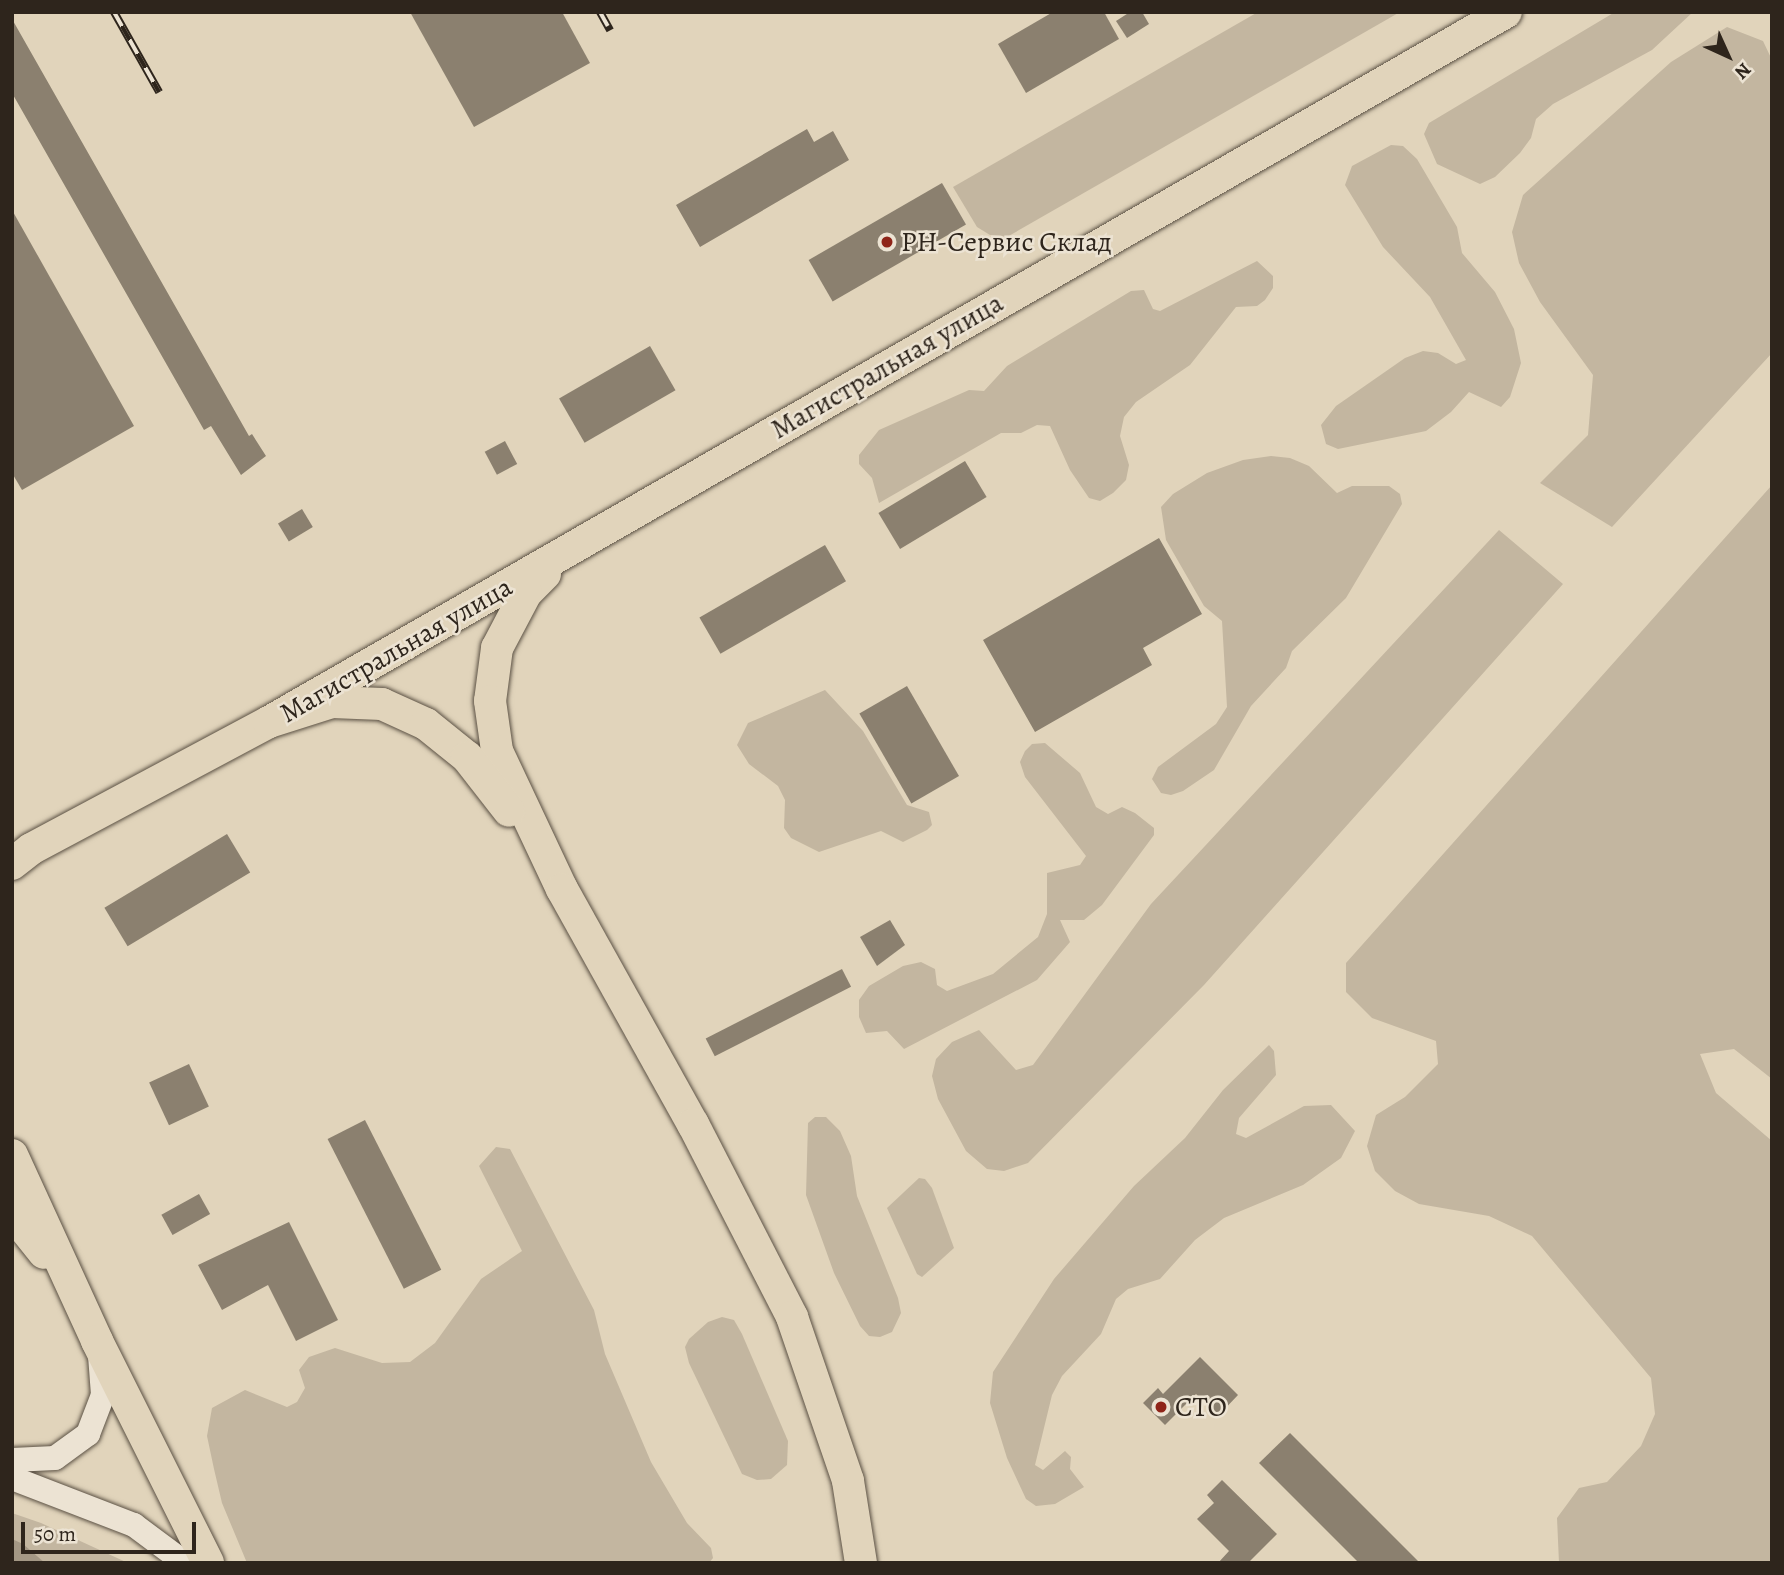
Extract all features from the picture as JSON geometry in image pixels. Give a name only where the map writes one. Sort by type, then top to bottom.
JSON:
[{"type":"main road","name":"Магистральная улица","points":[[269,722],[582,545],[1506,12]]},
{"type":"main road","points":[[582,545],[543,575],[510,619],[497,648],[489,701],[497,751],[562,889],[693,1124],[792,1317],[848,1481],[861,1563]]},
{"type":"main road","points":[[12,864],[52,839],[269,722],[332,702],[358,701],[382,704],[426,723],[488,781],[562,889]]},
{"type":"main road","points":[[12,846],[52,839]]},
{"type":"main road","points":[[12,877],[52,839]]},
{"type":"main road","points":[[12,1155],[97,1341],[208,1563]]},
{"type":"main road","points":[[12,1213],[72,1288]]},
{"type":"street","points":[[12,1460],[55,1458],[88,1434],[103,1395],[97,1341]]},
{"type":"street","points":[[12,1478],[134,1525],[185,1563]]},
{"type":"shaded area","points":[[1258,12],[1400,12],[1007,237],[990,235],[977,227],[953,187]]},
{"type":"shaded area","points":[[1615,12],[1693,12],[1652,50],[1553,104],[1536,119],[1531,138],[1520,153],[1495,177],[1480,184],[1437,164],[1424,134],[1429,123]]},
{"type":"shaded area","points":[[1727,27],[1763,41],[1772,60],[1772,353],[1612,527],[1540,483],[1588,435],[1593,375],[1540,302],[1519,263],[1512,232],[1523,195],[1671,62]]},
{"type":"shaded area","points":[[1391,145],[1403,146],[1417,159],[1457,227],[1462,253],[1495,292],[1514,329],[1521,363],[1510,397],[1501,407],[1469,392],[1451,412],[1426,431],[1338,449],[1326,444],[1321,425],[1336,406],[1405,358],[1423,351],[1438,353],[1456,364],[1466,360],[1430,297],[1383,247],[1345,185],[1352,166]]},
{"type":"shaded area","points":[[1257,261],[1273,276],[1273,288],[1265,300],[1257,306],[1236,307],[1190,365],[1136,402],[1124,417],[1120,436],[1129,465],[1126,480],[1113,493],[1100,501],[1089,498],[1070,470],[1050,426],[1037,425],[1021,433],[1001,433],[879,503],[872,478],[859,464],[859,455],[879,430],[969,390],[984,391],[1007,366],[1131,291],[1144,290],[1153,309],[1160,311]]},
{"type":"shaded area","points":[[1271,456],[1290,458],[1309,466],[1337,493],[1352,486],[1389,486],[1400,494],[1402,504],[1346,598],[1292,651],[1286,668],[1251,706],[1214,770],[1183,791],[1171,795],[1161,793],[1152,779],[1158,767],[1216,724],[1227,707],[1222,621],[1204,606],[1166,540],[1161,507],[1173,494],[1207,473],[1243,460]]},
{"type":"shaded area","points":[[1772,485],[1772,1079],[1734,1049],[1700,1054],[1716,1093],[1772,1141],[1772,1563],[1559,1563],[1557,1518],[1579,1488],[1607,1482],[1641,1446],[1655,1414],[1651,1378],[1532,1236],[1489,1216],[1419,1204],[1395,1191],[1375,1171],[1367,1146],[1376,1115],[1405,1097],[1438,1064],[1436,1041],[1372,1018],[1346,992],[1346,963]]},
{"type":"shaded area","points":[[1499,530],[1563,584],[1204,985],[1028,1163],[1004,1171],[987,1169],[966,1151],[938,1099],[932,1076],[936,1059],[952,1042],[979,1030],[1016,1070],[1033,1065],[1151,904]]},
{"type":"shaded area","points":[[825,690],[863,731],[907,805],[929,812],[932,825],[927,830],[903,842],[881,831],[819,852],[791,838],[784,828],[785,800],[778,786],[749,764],[737,745],[748,723]]},
{"type":"shaded area","points":[[1045,743],[1080,773],[1096,807],[1108,814],[1122,807],[1135,813],[1154,828],[1154,835],[1102,905],[1084,920],[1060,920],[1070,942],[1037,980],[904,1049],[887,1031],[866,1033],[859,1017],[859,1000],[869,986],[903,966],[921,962],[935,969],[937,985],[947,991],[993,974],[1038,937],[1047,914],[1047,873],[1080,865],[1086,856],[1025,777],[1020,762],[1025,751],[1032,744]]},
{"type":"shaded area","points":[[1269,1045],[1274,1051],[1276,1075],[1239,1118],[1236,1134],[1246,1138],[1304,1106],[1331,1105],[1355,1131],[1341,1158],[1303,1185],[1224,1218],[1195,1240],[1160,1279],[1128,1289],[1116,1299],[1101,1334],[1062,1376],[1052,1395],[1035,1465],[1043,1470],[1065,1451],[1071,1457],[1070,1469],[1084,1487],[1055,1504],[1036,1506],[1026,1499],[1007,1458],[990,1403],[993,1372],[1054,1279],[1134,1186],[1185,1138],[1223,1090]]},
{"type":"shaded area","points":[[815,1117],[826,1117],[840,1131],[851,1156],[857,1196],[898,1298],[901,1313],[892,1332],[880,1337],[869,1336],[860,1326],[834,1273],[806,1195],[808,1123]]},
{"type":"shaded area","points":[[496,1147],[510,1149],[594,1310],[605,1354],[651,1462],[687,1523],[711,1548],[713,1558],[709,1563],[247,1563],[222,1503],[214,1469],[207,1436],[212,1408],[245,1390],[287,1407],[297,1402],[305,1388],[299,1370],[309,1357],[335,1348],[382,1363],[410,1362],[435,1343],[481,1279],[522,1251],[479,1166]]},
{"type":"shaded area","points":[[919,1178],[925,1179],[932,1188],[954,1248],[922,1277],[917,1274],[887,1208]]},
{"type":"shaded area","points":[[722,1317],[734,1320],[742,1334],[788,1441],[787,1465],[771,1479],[757,1480],[742,1474],[689,1363],[685,1347],[689,1339],[708,1322]]},
{"type":"shaded area","points":[[12,1513],[41,1523],[128,1563],[45,1563],[12,1539]]},
{"type":"shaded area","points":[[12,1539],[23,1544],[45,1563],[12,1563]]},
{"type":"building","points":[[410,12],[562,12],[590,63],[474,127]]},
{"type":"building","points":[[1053,12],[1104,12],[1119,39],[1026,93],[998,44]]},
{"type":"building","points":[[1130,12],[1142,12],[1149,24],[1127,38],[1116,21]]},
{"type":"building","points":[[12,19],[249,436],[252,434],[266,456],[241,475],[211,426],[204,430],[12,93]]},
{"type":"building","points":[[807,129],[814,142],[833,131],[849,160],[700,247],[676,205]]},
{"type":"building","name":"РН-Сервис Cклад","points":[[942,183],[966,225],[833,302],[809,260]]},
{"type":"building","points":[[12,210],[134,426],[22,490],[12,473]]},
{"type":"building","points":[[650,346],[676,390],[585,443],[559,398]]},
{"type":"building","points":[[505,441],[517,464],[497,475],[485,452]]},
{"type":"building","points":[[965,461],[987,497],[900,549],[878,513]]},
{"type":"building","points":[[302,509],[313,527],[289,541],[278,523]]},
{"type":"building","points":[[1159,538],[1202,614],[1143,648],[1152,665],[1035,732],[983,640]]},
{"type":"building","points":[[825,545],[846,581],[720,654],[699,618]]},
{"type":"building","points":[[907,686],[959,776],[911,804],[859,714]]},
{"type":"building","points":[[227,834],[250,873],[128,946],[104,908]]},
{"type":"building","points":[[890,920],[905,945],[877,966],[860,937]]},
{"type":"building","points":[[842,969],[851,987],[715,1056],[706,1038]]},
{"type":"building","points":[[189,1064],[209,1107],[169,1125],[149,1083]]},
{"type":"building","points":[[365,1120],[441,1270],[404,1289],[328,1139]]},
{"type":"building","points":[[199,1194],[210,1214],[173,1235],[161,1215]]},
{"type":"building","points":[[289,1222],[338,1320],[296,1341],[268,1285],[222,1310],[198,1265]]},
{"type":"building","points":[[1200,1357],[1238,1395],[1218,1416],[1196,1394],[1165,1425],[1143,1403],[1158,1388],[1163,1394]]},
{"type":"building","points":[[1290,1433],[1420,1563],[1359,1563],[1259,1463]]},
{"type":"building","points":[[1222,1480],[1277,1534],[1248,1563],[1218,1563],[1229,1551],[1197,1519],[1214,1503],[1207,1495]]},
{"type":"railway","points":[[114,12],[159,92]]},
{"type":"railway","points":[[600,12],[610,30]]},
{"type":"place","name":"РН-Сервис Cклад","points":[[887,242]]},
{"type":"place","name":"СТО","points":[[1161,1407]]}]
